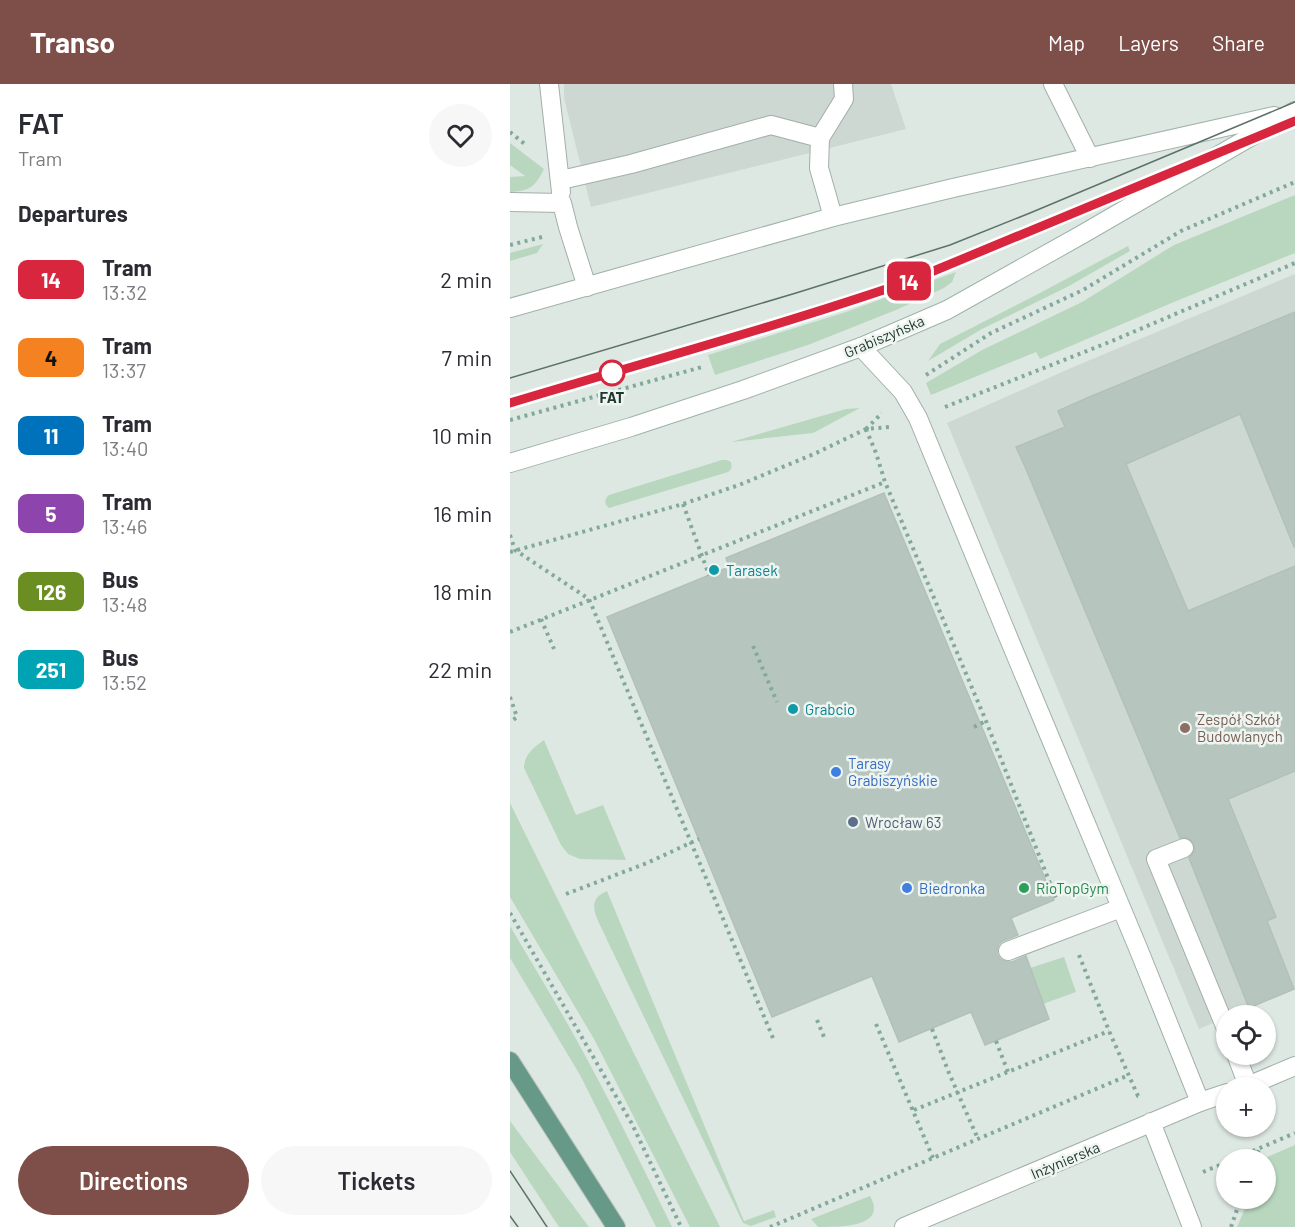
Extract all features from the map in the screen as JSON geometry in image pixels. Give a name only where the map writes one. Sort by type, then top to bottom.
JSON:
[{"type":"main road","points":[[549,84],[562,203],[587,287]]},
{"type":"main road","points":[[833,217],[819,168],[819,138],[844,99],[843,84]]},
{"type":"main road","points":[[1053,84],[1089,158]]},
{"type":"main road","name":"Grabiszyńska","points":[[510,308],[833,217],[1294,112]]},
{"type":"main road","name":"Grabiszyńska","points":[[510,463],[632,427],[732,393],[861,347],[947,310],[1294,112]]},
{"type":"main road","points":[[561,180],[631,164],[771,125],[819,138]]},
{"type":"main road","points":[[510,202],[562,203]]},
{"type":"main road","points":[[861,347],[903,392],[918,418],[1200,1102]]},
{"type":"main road","points":[[1184,848],[1156,860],[1216,1005]]},
{"type":"main road","points":[[1008,951],[1121,908]]},
{"type":"main road","points":[[510,1061],[616,1227]]},
{"type":"main road","points":[[1269,1077],[1295,1066]]},
{"type":"main road","name":"Inżynierska","points":[[904,1227],[1216,1097]]},
{"type":"main road","points":[[1151,1122],[1192,1227]]},
{"type":"path","points":[[918,380],[991,333],[1083,290],[1181,231],[1295,182]]},
{"type":"path","points":[[512,551],[683,504],[739,485],[814,454],[866,429],[900,425],[1112,341],[1295,263]]},
{"type":"path","points":[[510,420],[702,367]]},
{"type":"path","points":[[866,429],[885,482],[986,721],[1109,1031],[1138,1096],[1189,1074]]},
{"type":"path","points":[[510,632],[885,482]]},
{"type":"path","points":[[683,504],[709,575]]},
{"type":"path","points":[[510,535],[512,551]]},
{"type":"path","points":[[512,551],[589,599],[773,1038]]},
{"type":"path","points":[[541,619],[554,649]]},
{"type":"path","points":[[753,646],[777,702]]},
{"type":"path","points":[[510,697],[517,717],[510,722]]},
{"type":"path","points":[[974,727],[986,721]]},
{"type":"path","points":[[566,894],[647,863],[699,839]]},
{"type":"path","points":[[510,913],[632,1124],[681,1227]]},
{"type":"path","points":[[817,1020],[824,1037]]},
{"type":"path","points":[[876,1024],[933,1158]]},
{"type":"path","points":[[932,1029],[978,1139]]},
{"type":"path","points":[[914,1110],[1109,1031]]},
{"type":"path","points":[[996,1041],[1008,1072]]},
{"type":"path","points":[[770,1227],[1129,1075]]},
{"type":"path","points":[[1259,1148],[1295,1133]]},
{"type":"path","points":[[1231,1227],[1237,1209]]},
{"type":"shaded area","points":[[564,84],[891,84],[906,129],[591,207],[564,98]]},
{"type":"shaded area","name":"Zespół Szkół Budowlanych","points":[[1295,274],[1295,989],[1256,1005],[1216,1005],[1216,1022],[1199,1029],[947,423]]},
{"type":"green space","points":[[510,143],[544,169],[535,184],[522,191],[510,192],[510,177],[525,176],[510,165]]},
{"type":"green space","points":[[1295,195],[1295,253],[1040,359],[1036,352],[931,395],[926,383],[982,350],[1082,302],[1174,245]]},
{"type":"green space","points":[[543,244],[537,253],[510,261],[510,253]]},
{"type":"green space","points":[[1128,246],[1130,251],[1069,286],[982,329],[928,361],[940,344]]},
{"type":"green space","points":[[956,272],[952,282],[944,288],[896,310],[808,345],[715,375],[708,355],[846,312]]},
{"type":"green space","points":[[860,408],[813,433],[731,442],[846,409]]},
{"type":"green space","points":[[722,460],[731,462],[728,472],[609,508],[605,503],[609,495]]},
{"type":"green space","points":[[544,740],[576,815],[603,805],[626,860],[580,859],[568,854],[561,845],[524,768],[528,755]]},
{"type":"green space","points":[[510,803],[720,1227],[690,1227],[594,1039],[510,897]]},
{"type":"green space","points":[[607,891],[744,1221],[774,1210],[776,1217],[751,1226],[743,1223],[597,919],[595,900]]},
{"type":"green space","points":[[510,926],[585,1055],[672,1227],[656,1227],[580,1075],[510,958]]},
{"type":"green space","points":[[1064,957],[1076,992],[1043,1004],[1030,968]]},
{"type":"green space","points":[[510,1121],[589,1227],[559,1227],[510,1152]]},
{"type":"green space","points":[[1295,1145],[1295,1227],[1237,1227],[1245,1209],[1276,1209],[1276,1153]]},
{"type":"green space","points":[[870,1196],[874,1206],[873,1214],[859,1223],[838,1227],[818,1227],[811,1219]]},
{"type":"building","points":[[1295,312],[1294,547],[1240,414],[1126,464],[1188,611],[1295,566],[1295,771],[1228,799],[1276,917],[1267,921],[1294,989],[1256,1005],[1248,1005],[1189,858],[1195,850],[1194,843],[1186,837],[1180,838],[1016,447],[1065,427],[1058,411]]},
{"type":"building","name":"Tarasy Grabiszyńskie","points":[[884,493],[1054,900],[1011,918],[1018,935],[1003,941],[997,950],[1000,959],[1006,962],[1026,956],[1049,1019],[985,1045],[971,1012],[899,1042],[872,976],[772,1017],[607,617],[729,567],[726,558]]},
{"type":"tram line","points":[[510,378],[950,245],[1295,102]]},
{"type":"tram line","points":[[510,403],[753,331],[907,282],[1295,121]]},
{"type":"tram line","name":"14","points":[[510,403],[753,331],[907,282],[1295,121]]},
{"type":"tram line","points":[[510,1171],[547,1227]]},
{"type":"tram line","points":[[510,1216],[518,1227]]},
{"type":"place","name":"FAT","points":[[612,373]]},
{"type":"place","name":"Tarasek","points":[[714,570]]},
{"type":"place","name":"Grabcio","points":[[793,709]]},
{"type":"place","name":"Zespół Szkół Budowlanych","points":[[1185,728]]},
{"type":"place","name":"Tarasy Grabiszyńskie","points":[[836,772]]},
{"type":"place","name":"Wrocław 63","points":[[853,822]]},
{"type":"place","name":"Biedronka","points":[[907,888]]},
{"type":"place","name":"RioTopGym","points":[[1024,888]]}]
